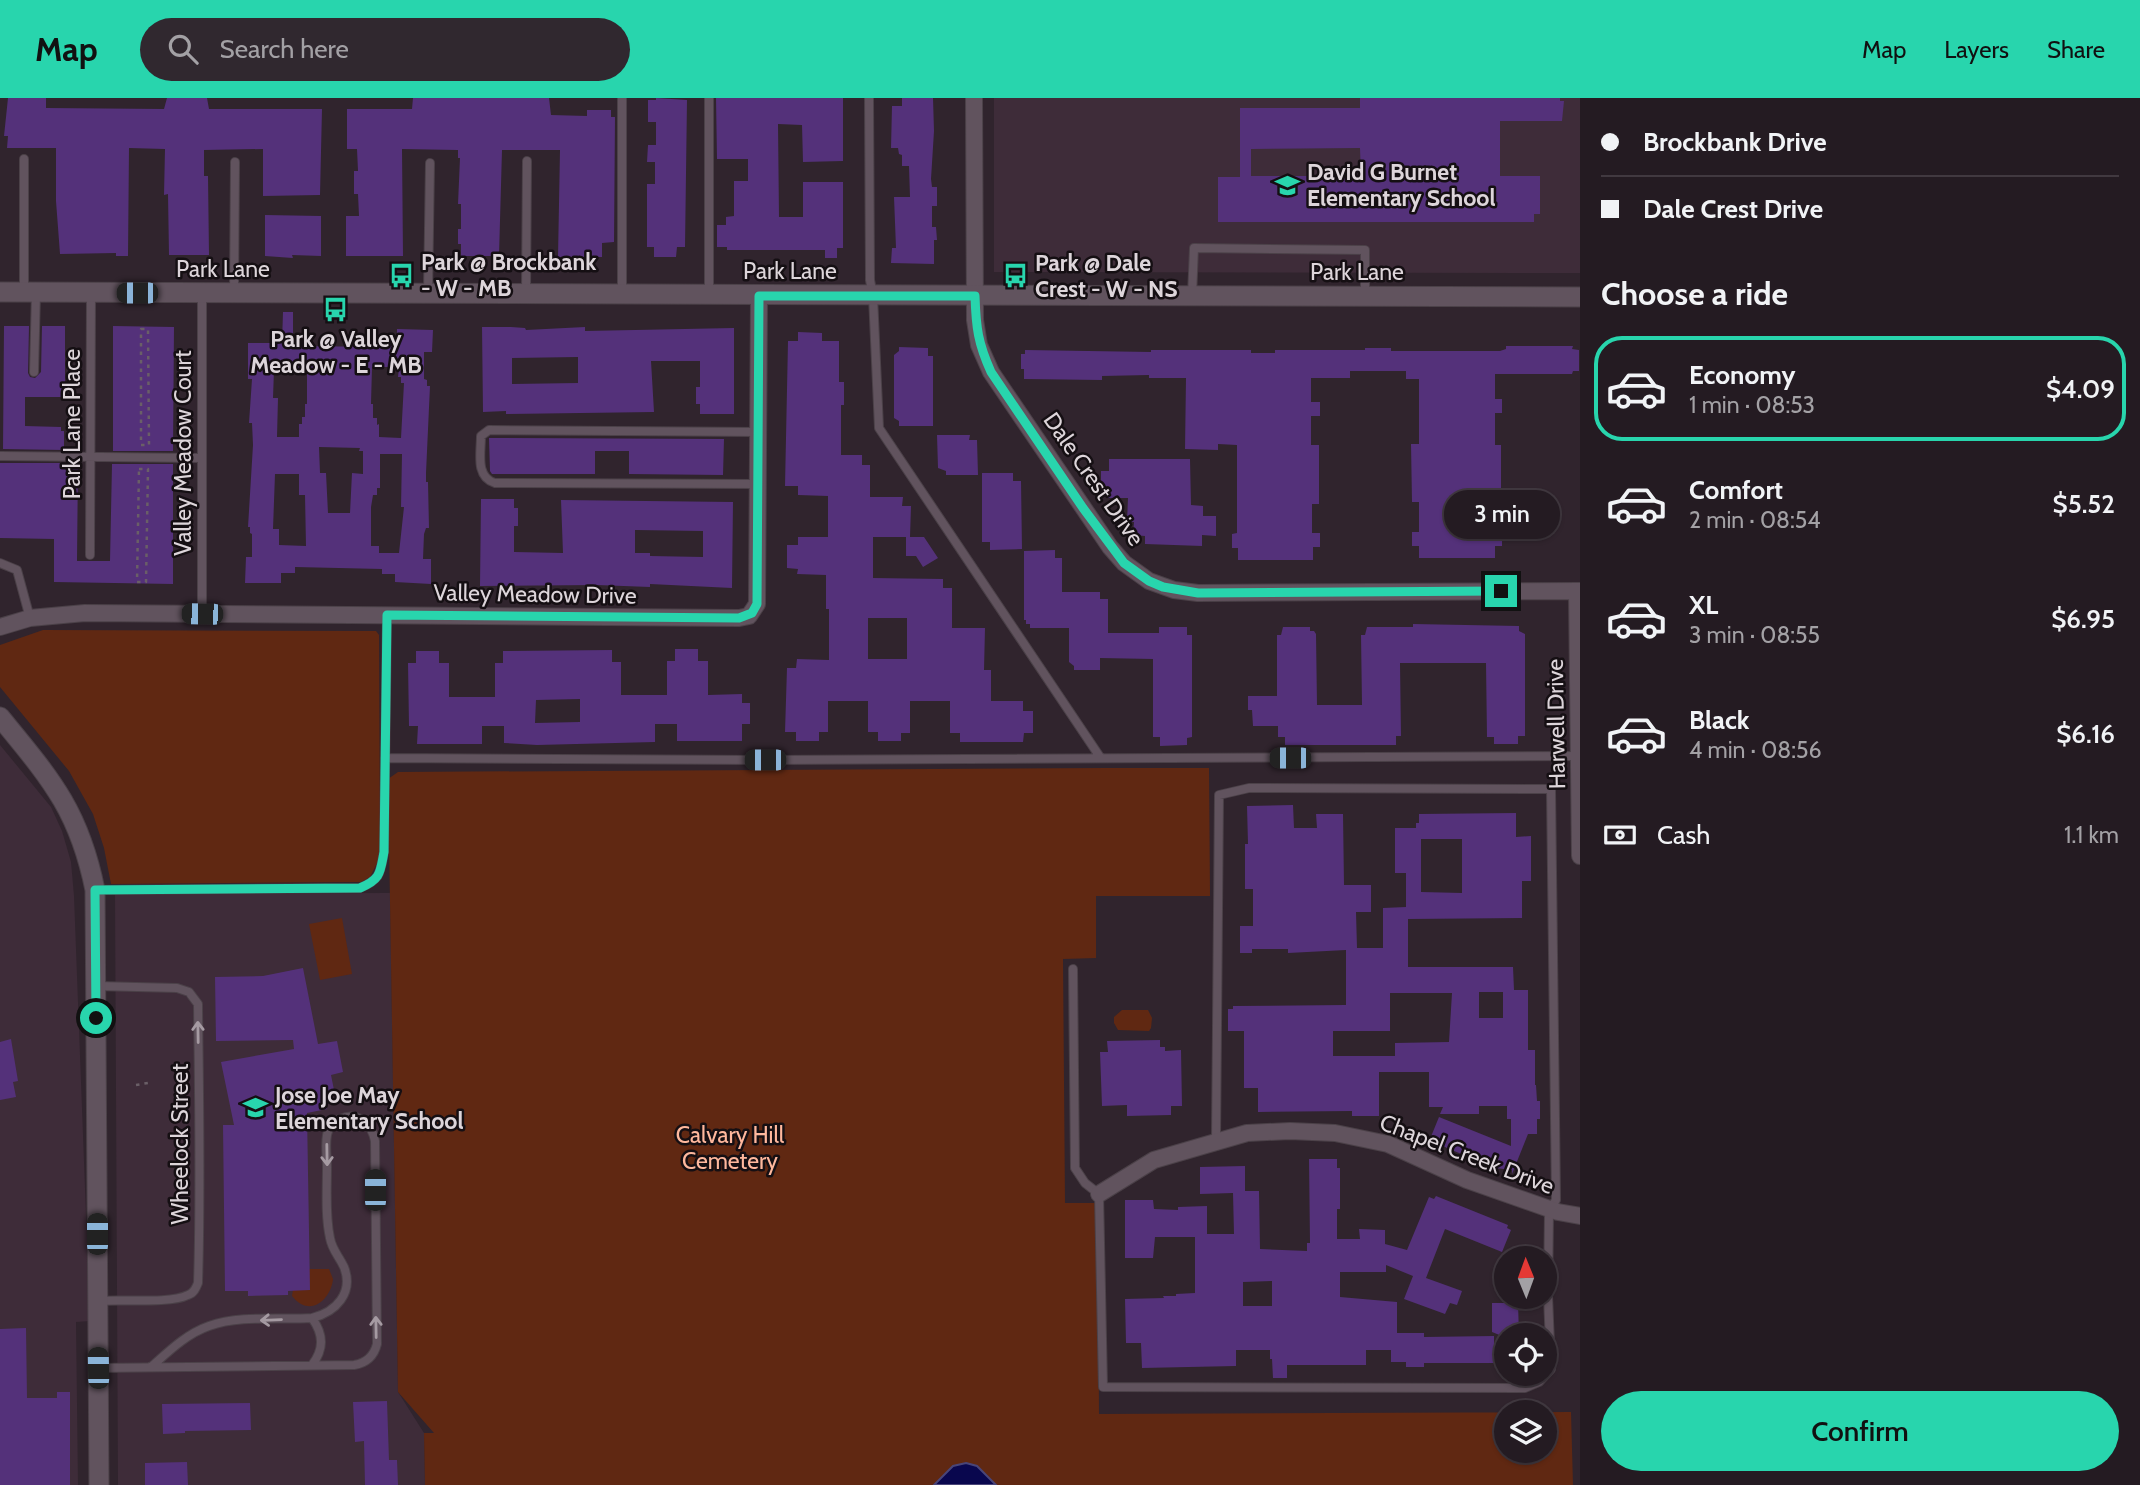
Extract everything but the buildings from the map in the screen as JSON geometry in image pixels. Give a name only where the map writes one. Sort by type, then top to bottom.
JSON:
[{"type":"street","name":"Dale Crest Drive","points":[[974,98],[975,320],[979,345],[991,372],[1110,547],[1124,563],[1149,581],[1174,590],[1198,593],[1579,591]]},
{"type":"street","name":"Park Lane","points":[[0,292],[1580,297]]},
{"type":"street","name":"Valley Meadow Drive","points":[[0,627],[30,618],[85,613],[744,618],[752,613],[757,604],[759,296]]},
{"type":"street","name":"Harwell Drive","points":[[1579,591],[1580,856]]},
{"type":"street","points":[[0,717],[47,774],[64,800],[88,854],[95,890],[99,1485]]},
{"type":"street","name":"Chapel Creek Drive","points":[[1099,1194],[1154,1160],[1247,1133],[1290,1130],[1335,1133],[1388,1144],[1467,1180],[1549,1210],[1580,1216]]},
{"type":"lane","points":[[622,98],[622,295]]},
{"type":"lane","points":[[709,98],[709,295]]},
{"type":"lane","points":[[869,98],[870,280],[879,428],[1100,757]]},
{"type":"lane","points":[[24,159],[34,372]]},
{"type":"lane","points":[[526,294],[527,161]]},
{"type":"lane","points":[[234,293],[235,162]]},
{"type":"lane","points":[[428,293],[430,163]]},
{"type":"lane","points":[[1192,296],[1194,248],[1366,250],[1365,296]]},
{"type":"lane","name":"Park Lane Place","points":[[90,555],[91,293]]},
{"type":"lane","name":"Valley Meadow Court","points":[[202,293],[202,614]]},
{"type":"lane","points":[[757,485],[495,483],[487,481],[481,473],[481,436],[489,430],[758,432]]},
{"type":"lane","points":[[0,456],[202,458]]},
{"type":"lane","points":[[0,564],[17,570],[30,618]]},
{"type":"lane","points":[[95,890],[360,888],[373,882],[380,874],[384,852],[387,615]]},
{"type":"lane","points":[[385,758],[765,760],[1579,756]]},
{"type":"lane","points":[[1073,969],[1075,1168],[1085,1183],[1099,1194],[1103,1387],[1525,1388],[1539,1382],[1551,1369],[1549,1210],[1556,1200],[1551,789],[1249,788],[1219,795],[1216,1141]]},
{"type":"lane","name":"Wheelock Street","points":[[96,986],[177,988],[189,992],[198,1004],[200,1236],[198,1283],[190,1295],[175,1299],[97,1301]]},
{"type":"lane","points":[[98,1368],[361,1364],[372,1356],[377,1344],[375,1141],[370,1126],[358,1117],[342,1118],[335,1122],[327,1135],[330,1239],[334,1253],[342,1263],[347,1287],[335,1309],[312,1318],[231,1322],[208,1326],[176,1345],[151,1367]]},
{"type":"lane","points":[[312,1318],[321,1337],[318,1357],[312,1365]]},
{"type":"path","points":[[141,329],[148,329],[149,445],[141,445],[141,329]]},
{"type":"path","points":[[139,469],[148,469],[146,582],[137,582],[139,469]]},
{"type":"path","points":[[136,1085],[149,1083]]},
{"type":"shaded area","name":"David G Burnet Elementary School","points":[[994,98],[1580,98],[1580,273],[994,272]]},
{"type":"shaded area","points":[[0,745],[51,807],[62,831],[71,862],[90,1321],[76,1322],[78,1485],[0,1485]]},
{"type":"shaded area","name":"Jose Joe May Elementary School","points":[[390,893],[398,1392],[424,1433],[425,1485],[118,1485],[115,894]]},
{"type":"shaded area","points":[[966,1463],[977,1466],[996,1485],[934,1485],[953,1466]]},
{"type":"green space","points":[[43,630],[376,631],[379,635],[380,857],[370,877],[361,882],[111,884],[104,848],[93,814],[69,771],[0,687],[0,645]]},
{"type":"green space","name":"Calvary Hill Cemetery","points":[[1209,768],[1210,896],[1096,896],[1096,958],[1063,959],[1065,1203],[1098,1203],[1099,1414],[1494,1412],[1494,1463],[1557,1463],[1557,1412],[1571,1412],[1573,1485],[425,1485],[424,1433],[434,1433],[398,1392],[388,779],[398,772]]},
{"type":"green space","points":[[342,918],[352,974],[320,980],[309,924]]},
{"type":"green space","points":[[1122,1010],[1148,1010],[1152,1018],[1149,1031],[1118,1030],[1114,1017]]},
{"type":"green space","points":[[309,1269],[329,1269],[333,1279],[327,1295],[313,1306],[300,1303],[292,1296],[293,1290]]},
{"type":"place","name":"David G Burnet Elementary School","points":[[1287,185]]},
{"type":"place","name":"Park @ Brockbank - W - MB","points":[[401,275]]},
{"type":"place","name":"Park @ Dale Crest - W - NS","points":[[1015,276]]},
{"type":"place","name":"Park @ Valley Meadow - E - MB","points":[[336,309]]},
{"type":"place","name":"Jose Joe May Elementary School","points":[[255,1108]]},
{"type":"route","points":[[96,1018],[95,890],[360,888],[373,882],[380,874],[384,852],[387,615],[744,618],[752,613],[757,604],[759,296],[975,296],[979,345],[991,372],[1110,547],[1136,573],[1163,587],[1187,593],[1501,591]]}]
